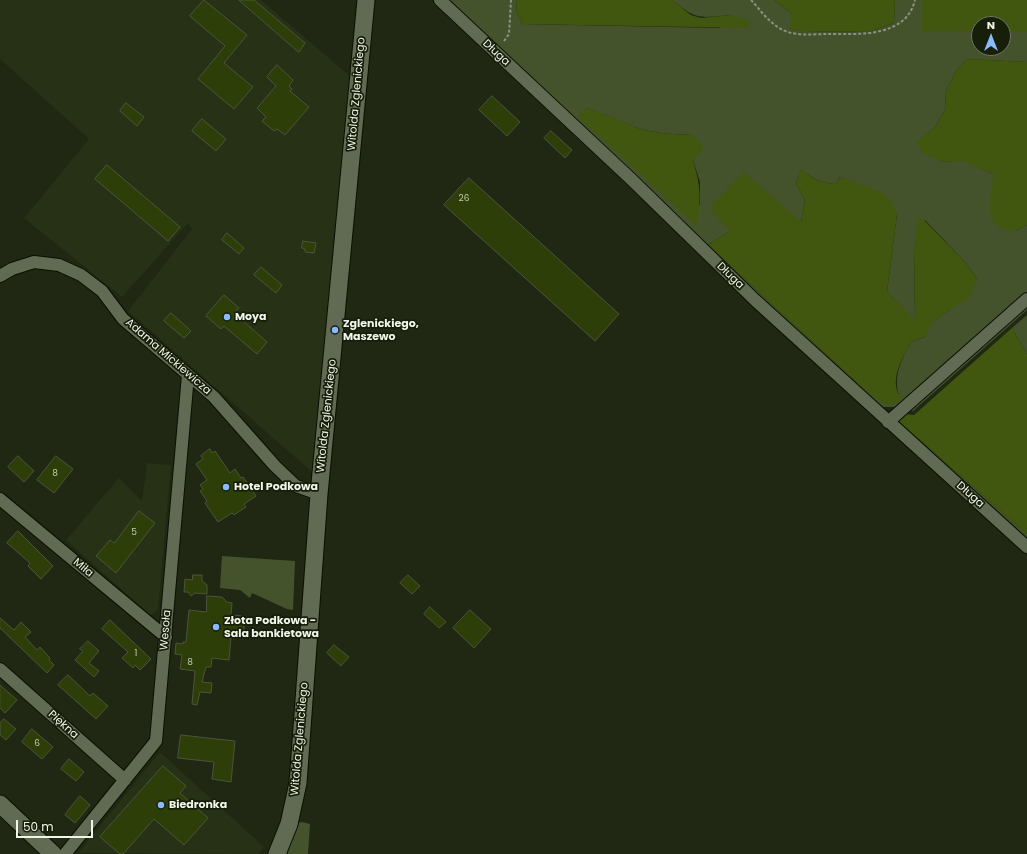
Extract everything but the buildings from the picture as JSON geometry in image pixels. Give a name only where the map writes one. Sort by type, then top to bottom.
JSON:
[{"type":"main road","name":"Witolda Zglenickiego","points":[[277,854],[290,824],[298,783],[319,494],[366,0]]},
{"type":"main road","points":[[0,804],[53,854]]},
{"type":"street","name":"Długa","points":[[440,0],[631,179],[755,300],[1027,547]]},
{"type":"street","name":"Adama Mickiewicza","points":[[0,276],[12,269],[34,262],[59,265],[81,275],[102,291],[123,319],[214,397],[275,466],[296,486],[319,494]]},
{"type":"street","points":[[888,422],[1027,299]]},
{"type":"street","name":"Wesoła","points":[[66,854],[156,741],[188,376]]},
{"type":"street","name":"Miła","points":[[0,499],[166,638]]},
{"type":"street","name":"Piękna","points":[[0,669],[125,780]]},
{"type":"path","points":[[504,41],[508,34],[511,0]]},
{"type":"path","points":[[751,0],[770,21],[779,28],[788,32],[864,34],[885,30],[903,21],[913,7],[915,0]]},
{"type":"shaded area","points":[[0,0],[261,0],[350,76],[326,345],[312,472],[128,311],[192,229],[188,223],[122,297],[24,218],[89,139],[0,59]]},
{"type":"shaded area","points":[[446,0],[517,0],[516,10],[522,24],[720,28],[730,15],[711,17],[699,16],[687,11],[672,0],[774,0],[791,13],[791,29],[799,31],[868,32],[894,23],[895,0],[922,0],[922,30],[971,31],[971,56],[1011,56],[1011,32],[1027,32],[1027,62],[967,59],[956,71],[945,93],[946,108],[935,127],[917,142],[943,162],[963,160],[993,174],[993,188],[1016,231],[1027,225],[1027,292],[902,403],[894,407],[880,407],[768,306]],"holes":[[[586,108],[631,126],[645,130],[693,135],[693,160],[700,182],[700,205]],[[801,170],[821,182],[836,184],[840,177],[860,186],[897,214],[887,292],[915,321],[914,248],[925,220],[966,263],[977,279],[949,310],[931,323],[925,337],[911,342],[899,367],[897,381],[899,395],[855,381],[708,245],[730,231],[801,222],[805,200],[796,183]]]},
{"type":"shaded area","points":[[1027,305],[1027,310],[913,411],[909,410]]},
{"type":"shaded area","points":[[1027,315],[1027,354],[1015,334],[1013,327]]},
{"type":"shaded area","points":[[896,423],[920,440],[1027,534],[1027,540]]},
{"type":"shaded area","points":[[147,463],[171,465],[158,610],[150,615],[66,540],[119,478],[142,501]]},
{"type":"shaded area","points":[[222,556],[295,561],[293,610],[287,609],[252,593],[250,598],[240,590],[220,588]]},
{"type":"shaded area","points":[[160,752],[264,847],[258,854],[78,853]]},
{"type":"shaded area","points":[[302,822],[310,824],[308,854],[284,854],[298,823]]},
{"type":"green space","points":[[517,0],[672,0],[691,15],[701,18],[730,15],[748,20],[749,28],[522,24],[516,10]]},
{"type":"green space","points":[[774,0],[895,0],[894,23],[868,32],[799,31],[790,29],[791,13]]},
{"type":"green space","points":[[922,0],[1027,0],[1027,32],[1011,32],[1011,16],[971,16],[971,31],[922,31]]},
{"type":"green space","points":[[967,59],[1027,62],[1027,225],[1016,231],[1004,229],[998,226],[991,215],[990,202],[993,174],[963,161],[944,162],[922,153],[917,141],[935,127],[946,108],[945,93],[956,71]]},
{"type":"green space","points":[[586,108],[645,130],[693,135],[704,147],[693,161],[698,178],[700,193],[697,226],[577,116]]},
{"type":"green space","points":[[801,169],[813,178],[826,183],[836,184],[840,177],[881,192],[891,201],[897,214],[887,292],[915,320],[914,248],[918,218],[924,220],[966,263],[977,279],[969,298],[949,310],[932,323],[925,337],[911,342],[896,377],[898,392],[902,398],[895,404],[884,404],[855,381],[708,245],[730,231],[709,208],[744,172],[801,222],[805,200],[796,183]]},
{"type":"green space","points":[[1013,327],[1015,334],[1027,354],[1027,534],[920,440],[896,423],[904,414],[914,415]]},
{"type":"place","name":"Moya","points":[[227,317]]},
{"type":"place","name":"Zglenickiego, Maszewo","points":[[335,330]]},
{"type":"place","name":"Hotel Podkowa","points":[[226,487]]},
{"type":"place","name":"Złota Podkowa - Sala bankietowa","points":[[216,627]]},
{"type":"place","name":"Biedronka","points":[[161,805]]}]
